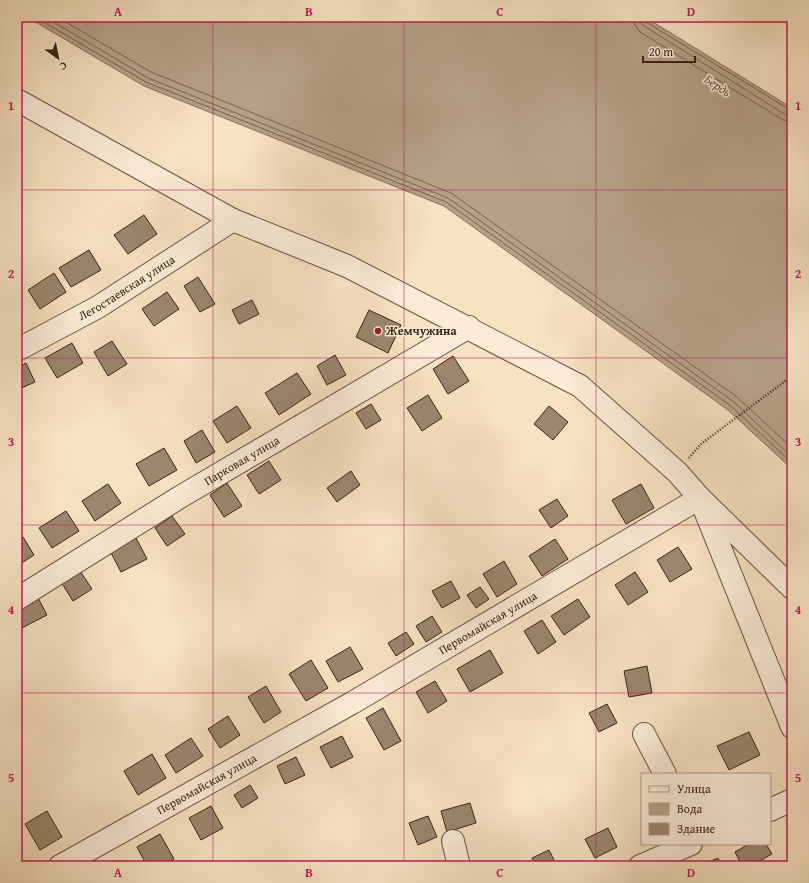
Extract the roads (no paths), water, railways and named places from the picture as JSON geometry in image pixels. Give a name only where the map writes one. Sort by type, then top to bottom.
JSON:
[{"type":"street","points":[[17,100],[233,220],[347,266],[469,327],[580,386],[677,472],[700,498],[792,588]]},
{"type":"street","name":"Легостаевская улица","points":[[17,350],[98,307],[233,220]]},
{"type":"street","name":"Парковая улица","points":[[17,599],[180,497],[469,327]]},
{"type":"street","points":[[700,498],[792,727]]},
{"type":"street","name":"Первомайская улица","points":[[60,866],[352,704],[700,498]]},
{"type":"street","points":[[644,734],[664,773]]},
{"type":"street","points":[[771,810],[792,800]]},
{"type":"street","points":[[453,841],[459,866]]},
{"type":"street","points":[[640,866],[689,845]]},
{"type":"water","name":"Бердь","points":[[27,17],[645,17],[792,108],[792,469],[728,410],[444,206],[144,86]]},
{"type":"place","name":"Жемчужина","points":[[378,331]]}]
